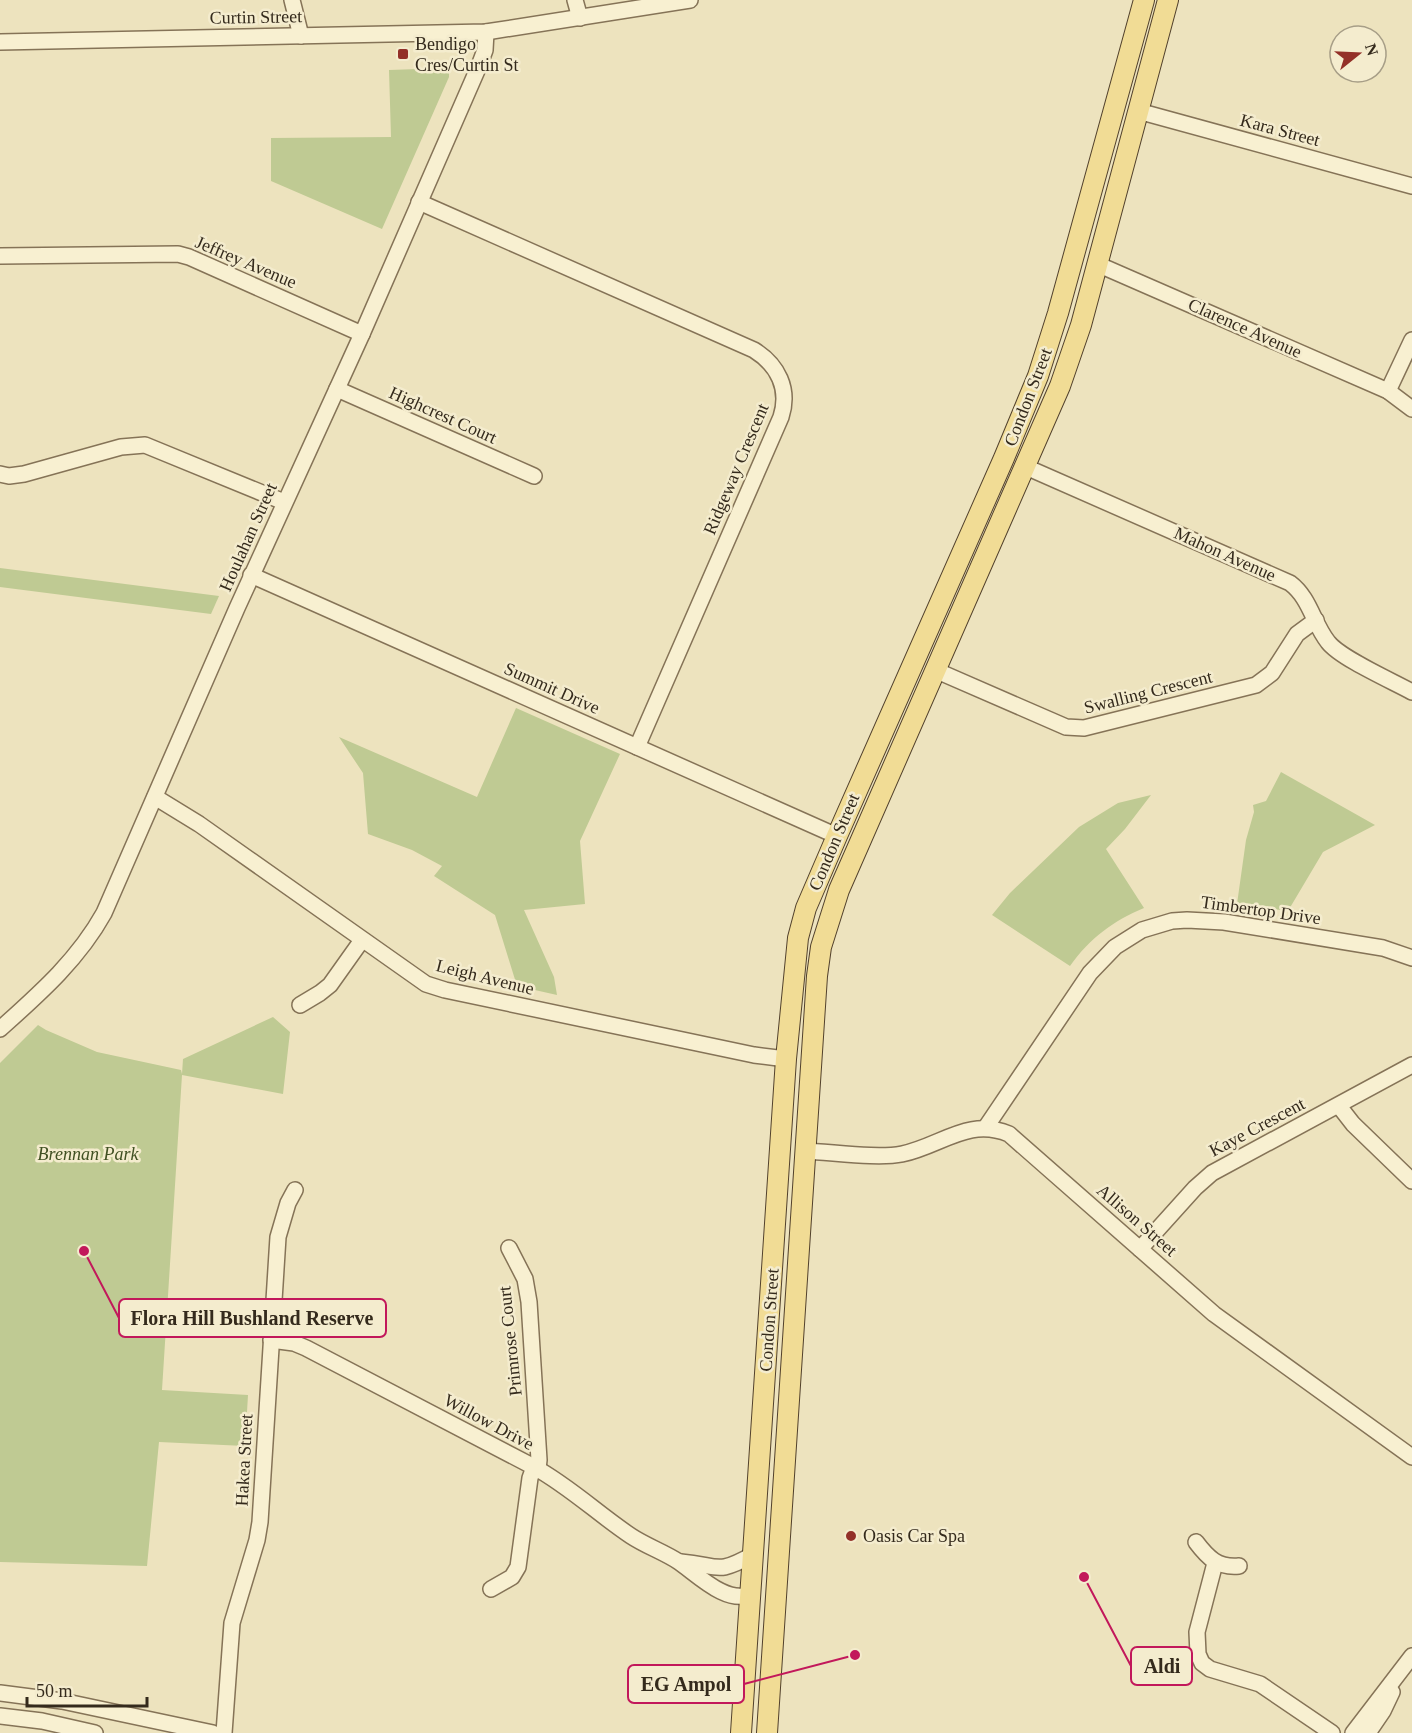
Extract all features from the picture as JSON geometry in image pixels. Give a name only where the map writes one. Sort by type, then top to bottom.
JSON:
[{"type":"main road","name":"Condon Street","points":[[741,1733],[786,1059],[798,938],[806,908],[1038,376],[1074,257],[1144,0]]},
{"type":"main road","name":"Condon Street","points":[[767,1733],[805,1151],[821,947],[839,890],[1026,467],[1071,356],[1168,0]]},
{"type":"main road","name":"Clarence Avenue","points":[[1074,257],[1097,264]]},
{"type":"main road","name":"Mahon Avenue","points":[[1004,458],[1026,467]]},
{"type":"main road","points":[[781,1150],[805,1151]]},
{"type":"main road","points":[[751,1594],[764,1584],[768,1554],[780,1522]]},
{"type":"street","points":[[292,0],[301,36]]},
{"type":"street","points":[[575,0],[580,18]]},
{"type":"street","name":"Curtin Street","points":[[0,42],[486,32],[690,0]]},
{"type":"street","name":"Houlahan Street","points":[[0,1029],[60,973],[93,934],[123,873],[251,575],[362,334],[479,66],[485,51],[486,32]]},
{"type":"street","name":"Kara Street","points":[[1138,111],[1412,186]]},
{"type":"street","name":"Ridgeway Crescent","points":[[419,202],[754,350],[766,357],[779,375],[785,398],[781,417],[637,747]]},
{"type":"street","name":"Jeffrey Avenue","points":[[0,256],[178,254],[362,334]]},
{"type":"street","name":"Clarence Avenue","points":[[1097,264],[1388,391],[1412,409]]},
{"type":"street","points":[[1388,391],[1412,340]]},
{"type":"street","name":"Highcrest Court","points":[[337,389],[534,476]]},
{"type":"street","points":[[0,474],[9,476],[24,474],[121,447],[145,445],[284,502]]},
{"type":"street","name":"Mahon Avenue","points":[[1026,467],[1290,583],[1303,596],[1329,644],[1412,692]]},
{"type":"street","name":"Summit Drive","points":[[251,575],[837,836]]},
{"type":"street","name":"Swalling Crescent","points":[[935,670],[1066,727],[1084,728],[1256,685],[1272,674],[1297,634],[1316,620]]},
{"type":"street","name":"Leigh Avenue","points":[[155,797],[200,824],[414,977],[436,988],[746,1054],[786,1059]]},
{"type":"street","name":"Timbertop Drive","points":[[986,1127],[1090,973],[1115,947],[1143,930],[1172,921],[1224,922],[1383,948],[1412,958]]},
{"type":"street","points":[[300,1005],[330,985],[362,940]]},
{"type":"street","name":"Kaye Crescent","points":[[1140,1249],[1195,1188],[1212,1173],[1412,1065]]},
{"type":"street","points":[[1339,1106],[1353,1124],[1412,1181]]},
{"type":"street","points":[[805,1151],[902,1154],[964,1131],[986,1127]]},
{"type":"street","name":"Allison Street","points":[[986,1127],[999,1130],[1018,1141],[1214,1314],[1412,1456]]},
{"type":"street","name":"Hakea Street","points":[[224,1733],[232,1623],[257,1540],[260,1522],[278,1237],[288,1203],[296,1190]]},
{"type":"street","name":"Primrose Court","points":[[491,1589],[512,1577],[518,1567],[528,1488],[539,1460],[529,1302],[525,1279],[509,1248]]},
{"type":"street","name":"Willow Drive","points":[[271,1340],[294,1343],[306,1348],[536,1468],[629,1535],[678,1562],[703,1581],[729,1595],[745,1597],[751,1594]]},
{"type":"street","points":[[1196,1542],[1215,1563],[1239,1566]]},
{"type":"street","name":"Willow Drive","points":[[678,1562],[722,1569],[754,1554]]},
{"type":"street","points":[[1215,1563],[1197,1632],[1196,1644],[1202,1663],[1210,1669],[1260,1684],[1332,1733]]},
{"type":"street","points":[[1353,1733],[1408,1662]]},
{"type":"street","points":[[1368,1733],[1383,1711],[1408,1662]]},
{"type":"street","points":[[0,1693],[62,1701],[213,1733]]},
{"type":"street","points":[[0,1716],[95,1733]]},
{"type":"green space","points":[[449,68],[449,77],[382,229],[271,181],[271,138],[391,137],[389,70]]},
{"type":"green space","points":[[0,568],[219,596],[211,614],[0,587]]},
{"type":"green space","points":[[516,708],[620,754],[580,841],[585,904],[524,910],[554,977],[557,995],[517,986],[495,915],[434,876],[442,866],[412,850],[368,834],[363,773],[339,737],[477,797]]},
{"type":"green space","points":[[1281,772],[1375,825],[1323,852],[1288,911],[1237,904],[1246,840],[1254,812],[1253,805],[1266,801]]},
{"type":"green space","points":[[1151,795],[1106,849],[1144,908],[1103,931],[1070,966],[992,915],[1010,893],[1079,827],[1118,803]]},
{"type":"green space","name":"Brennan Park","points":[[273,1017],[290,1032],[283,1094],[182,1075],[162,1390],[248,1395],[245,1446],[159,1442],[147,1566],[0,1562],[0,1063],[38,1025],[97,1052],[181,1070],[182,1074],[183,1059]]},
{"type":"place","name":"Bendigo Cres/Curtin St","points":[[403,54]]},
{"type":"place","name":"Flora Hill Bushland Reserve","points":[[84,1251]]},
{"type":"place","name":"Oasis Car Spa","points":[[851,1536]]},
{"type":"place","name":"Aldi","points":[[1084,1577]]},
{"type":"place","name":"EG Ampol","points":[[855,1655]]}]
